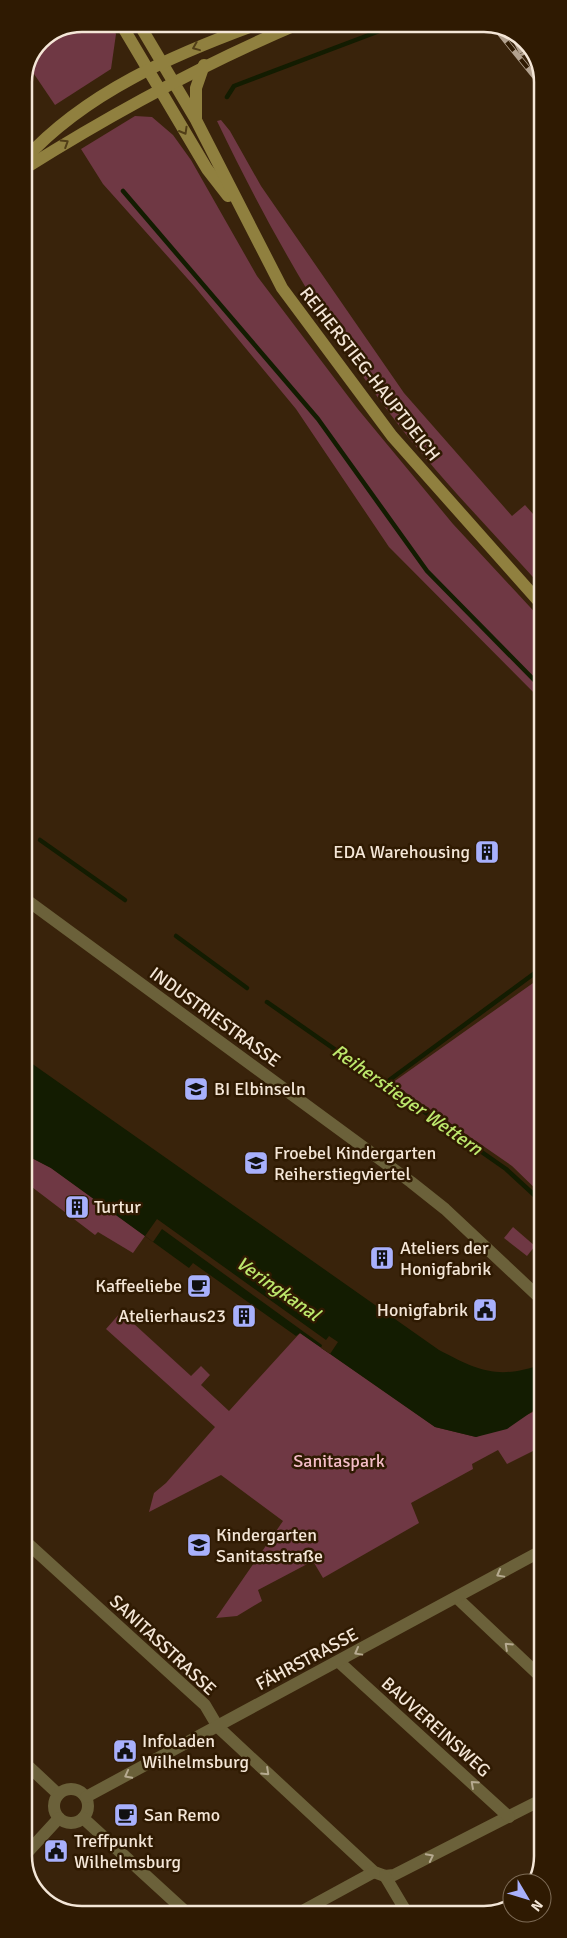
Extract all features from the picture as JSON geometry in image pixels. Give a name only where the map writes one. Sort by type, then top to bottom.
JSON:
[{"type":"main road","name":"REIHERSTIEG-HAUPTDEICH","points":[[126,32],[207,169],[246,220]]},
{"type":"main road","name":"REIHERSTIEG-HAUPTDEICH","points":[[145,32],[196,120],[282,288],[392,436],[534,596]]},
{"type":"main road","points":[[32,152],[61,125],[148,69],[237,32]]},
{"type":"main road","points":[[32,164],[92,127],[204,65],[279,32]]},
{"type":"main road","points":[[196,120],[196,88],[204,65]]},
{"type":"street","name":"INDUSTRIESTRASSE","points":[[32,904],[445,1208],[534,1292]]},
{"type":"street","name":"SANITASSTRASSE","points":[[32,1547],[205,1705],[218,1727],[379,1874],[402,1906]]},
{"type":"street","name":"FÄHRSTRASSE","points":[[86,1797],[340,1662],[534,1555]]},
{"type":"street","points":[[457,1598],[534,1671]]},
{"type":"street","name":"BAUVEREINSWEG","points":[[340,1662],[510,1817]]},
{"type":"street","points":[[32,1770],[58,1794]]},
{"type":"street","points":[[73,1788],[86,1797],[88,1808],[84,1818],[71,1823],[59,1818],[54,1806],[58,1794],[73,1788]]},
{"type":"street","points":[[314,1906],[379,1874],[394,1875],[534,1804]]},
{"type":"street","points":[[32,1847],[59,1818]]},
{"type":"street","points":[[84,1818],[179,1905]]},
{"type":"green space","points":[[115,32],[111,69],[55,105],[33,73],[36,63],[47,47],[63,36],[73,33]]},
{"type":"green space","points":[[135,116],[152,117],[173,135],[191,160],[257,276],[357,408],[453,524],[534,611],[534,693],[389,547],[296,409],[195,287],[103,184],[81,149]]},
{"type":"green space","points":[[221,120],[230,131],[261,186],[404,393],[512,516],[525,505],[534,515],[534,578],[417,447],[397,423],[356,366],[312,298],[272,228],[217,121]]},
{"type":"green space","points":[[534,982],[534,1187],[512,1166],[392,1083]]},
{"type":"green space","points":[[32,1158],[51,1168],[145,1236],[133,1253],[98,1232],[95,1235],[32,1187]]},
{"type":"green space","points":[[513,1227],[534,1245],[534,1247],[527,1256],[504,1238]]},
{"type":"green space","name":"Sanitaspark","points":[[121,1312],[191,1376],[201,1366],[210,1375],[201,1385],[229,1411],[300,1333],[435,1427],[476,1437],[534,1411],[534,1450],[507,1464],[498,1450],[472,1464],[473,1469],[411,1503],[419,1523],[323,1578],[313,1561],[258,1590],[262,1601],[237,1616],[216,1618],[283,1521],[221,1475],[149,1512],[154,1493],[166,1483],[215,1427],[106,1329]]},
{"type":"water","name":"Veringkanal","points":[[32,1064],[439,1350],[466,1363],[489,1371],[513,1372],[534,1367],[534,1410],[507,1429],[476,1437],[435,1427],[300,1333],[296,1336],[193,1263],[189,1268],[51,1168],[32,1158]]},
{"type":"pier","points":[[157,1219],[326,1340],[329,1336],[338,1342],[330,1354],[321,1348],[322,1345],[162,1229],[153,1242],[145,1236]]},
{"type":"waterway","points":[[227,97],[234,86],[375,33]]},
{"type":"waterway","points":[[123,191],[318,419],[427,571],[534,680]]},
{"type":"waterway","name":"Reiherstieger Wettern","points":[[40,840],[125,900]]},
{"type":"waterway","name":"Reiherstieger Wettern","points":[[176,936],[247,988]]},
{"type":"waterway","points":[[384,1084],[534,974]]},
{"type":"waterway","name":"Reiherstieger Wettern","points":[[267,1002],[506,1169],[534,1195]]},
{"type":"railway","points":[[501,35],[534,76]]},
{"type":"railway","points":[[519,47],[522,53]]},
{"type":"place","name":"EDA Warehousing","points":[[487,852]]},
{"type":"place","name":"BI Elbinseln","points":[[196,1089]]},
{"type":"place","name":"Froebel Kindergarten Reiherstiegviertel","points":[[256,1163]]},
{"type":"place","name":"Turtur","points":[[77,1207]]},
{"type":"place","name":"Ateliers der Honigfabrik","points":[[382,1258]]},
{"type":"place","name":"Kaffeeliebe","points":[[199,1286]]},
{"type":"place","name":"Honigfabrik","points":[[485,1310]]},
{"type":"place","name":"Atelierhaus23","points":[[244,1316]]},
{"type":"place","name":"Kindergarten Sanitasstraße","points":[[199,1545]]},
{"type":"place","name":"Infoladen Wilhelmsburg","points":[[125,1751]]},
{"type":"place","name":"San Remo","points":[[126,1815]]},
{"type":"place","name":"Treffpunkt Wilhelmsburg","points":[[56,1851]]}]
